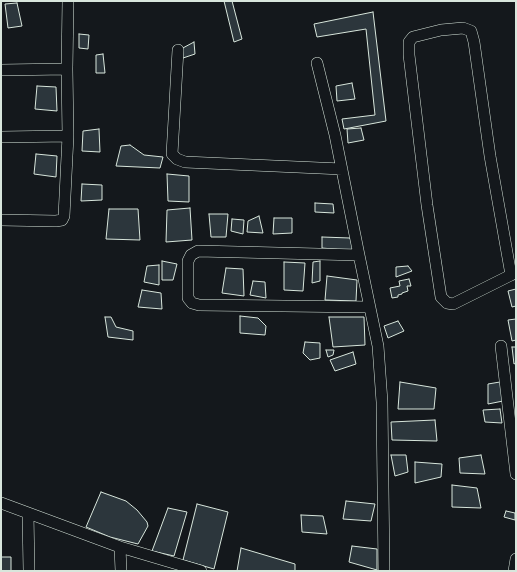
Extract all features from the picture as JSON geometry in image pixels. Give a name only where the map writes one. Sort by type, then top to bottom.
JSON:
[{"type":"street","points":[[1,220],[62,220],[64,216],[68,136],[68,1]]},
{"type":"street","points":[[462,28],[471,31],[474,42],[490,156],[513,274],[453,304],[447,303],[441,297],[427,205],[409,55],[409,42],[413,37],[442,30],[462,28]]},
{"type":"street","points":[[178,50],[172,154],[177,159],[185,162],[342,169]]},
{"type":"street","points":[[317,63],[336,135],[358,255],[378,346],[381,374],[384,571]]},
{"type":"street","points":[[1,70],[67,69]]},
{"type":"street","points":[[1,137],[68,136]]},
{"type":"street","points":[[358,255],[198,252],[191,255],[188,261],[188,298],[192,303],[199,305],[369,307]]},
{"type":"street","points":[[501,346],[516,474]]},
{"type":"street","points":[[1,503],[120,547],[202,571]]},
{"type":"street","points":[[28,513],[29,571]]},
{"type":"street","points":[[120,547],[121,571]]},
{"type":"street","points":[[514,571],[516,559]]},
{"type":"building","points":[[224,1],[232,1],[242,39],[234,42]]},
{"type":"building","points":[[17,3],[22,26],[8,28],[5,4]]},
{"type":"building","points":[[373,12],[386,121],[344,129],[342,119],[375,115],[366,29],[317,37],[314,24]]},
{"type":"building","points":[[79,34],[89,35],[88,49],[79,48]]},
{"type":"building","points":[[194,42],[195,54],[180,59],[181,49]]},
{"type":"building","points":[[103,54],[105,73],[96,73],[96,55]]},
{"type":"building","points":[[352,83],[355,99],[337,101],[336,86]]},
{"type":"building","points":[[37,86],[56,87],[57,111],[35,109]]},
{"type":"building","points":[[361,128],[364,140],[348,143],[347,129]]},
{"type":"building","points":[[99,129],[100,152],[82,151],[83,131]]},
{"type":"building","points":[[130,145],[144,155],[163,157],[160,168],[116,166],[121,146]]},
{"type":"building","points":[[36,154],[57,156],[56,177],[34,174]]},
{"type":"building","points":[[167,174],[189,176],[189,202],[168,201]]},
{"type":"building","points":[[82,184],[102,185],[102,200],[81,201]]},
{"type":"building","points":[[315,203],[333,204],[334,213],[315,212]]},
{"type":"building","points":[[190,208],[192,240],[166,242],[167,210]]},
{"type":"building","points":[[109,209],[138,209],[140,240],[106,239]]},
{"type":"building","points":[[209,214],[228,214],[226,237],[211,237]]},
{"type":"building","points":[[259,216],[263,233],[247,232],[248,221]]},
{"type":"building","points":[[274,218],[292,218],[292,233],[273,234]]},
{"type":"building","points":[[232,219],[244,220],[243,234],[231,231]]},
{"type":"building","points":[[322,237],[350,238],[354,251],[322,248]]},
{"type":"building","points":[[162,261],[177,264],[173,280],[162,280]]},
{"type":"building","points":[[320,261],[320,281],[312,283],[313,262]]},
{"type":"building","points":[[284,262],[305,263],[303,291],[284,290]]},
{"type":"building","points":[[159,265],[159,285],[144,282],[147,266]]},
{"type":"building","points":[[408,266],[412,271],[396,277],[396,267]]},
{"type":"building","points":[[226,268],[243,269],[244,296],[222,293]]},
{"type":"building","points":[[327,276],[357,280],[356,301],[325,300]]},
{"type":"building","points":[[409,279],[411,286],[407,286],[408,291],[398,295],[398,297],[392,298],[390,288],[400,286],[399,281]]},
{"type":"building","points":[[253,281],[265,282],[266,298],[250,295]]},
{"type":"building","points":[[516,289],[516,306],[512,307],[508,291]]},
{"type":"building","points":[[142,290],[161,293],[162,309],[138,307]]},
{"type":"building","points":[[240,316],[258,318],[266,326],[265,335],[240,333]]},
{"type":"building","points":[[105,317],[111,317],[116,327],[133,331],[133,340],[108,337]]},
{"type":"building","points":[[329,317],[364,317],[365,345],[333,347]]},
{"type":"building","points":[[516,319],[516,340],[512,341],[508,320]]},
{"type":"building","points":[[398,321],[404,331],[388,338],[384,326]]},
{"type":"building","points":[[305,342],[320,343],[320,358],[310,360],[303,353]]},
{"type":"building","points":[[512,347],[516,347],[516,363],[514,364]]},
{"type":"building","points":[[326,350],[334,350],[333,355],[328,357]]},
{"type":"building","points":[[353,352],[356,364],[335,371],[330,360]]},
{"type":"building","points":[[400,382],[436,388],[434,409],[398,409]]},
{"type":"building","points":[[500,382],[503,401],[488,404],[488,384]]},
{"type":"building","points":[[500,409],[502,423],[485,422],[483,410]]},
{"type":"building","points":[[435,420],[437,441],[392,440],[391,422]]},
{"type":"building","points":[[391,455],[406,455],[408,472],[395,476]]},
{"type":"building","points":[[481,455],[485,474],[460,473],[459,458]]},
{"type":"building","points":[[415,462],[442,464],[441,477],[415,483]]},
{"type":"building","points":[[452,485],[477,488],[481,508],[452,507]]},
{"type":"building","points":[[101,492],[126,501],[137,510],[147,522],[148,526],[138,544],[110,537],[86,527]]},
{"type":"building","points":[[346,501],[375,504],[371,521],[343,519]]},
{"type":"building","points":[[197,504],[228,512],[214,569],[183,560]]},
{"type":"building","points":[[168,508],[187,512],[174,556],[152,551]]},
{"type":"building","points":[[506,511],[515,513],[515,520],[504,517]]},
{"type":"building","points":[[301,515],[323,516],[327,534],[302,532]]},
{"type":"building","points":[[352,546],[377,549],[377,570],[349,562]]},
{"type":"building","points":[[241,548],[295,564],[295,571],[237,571]]},
{"type":"building","points":[[1,557],[11,557],[11,571],[1,571]]}]
